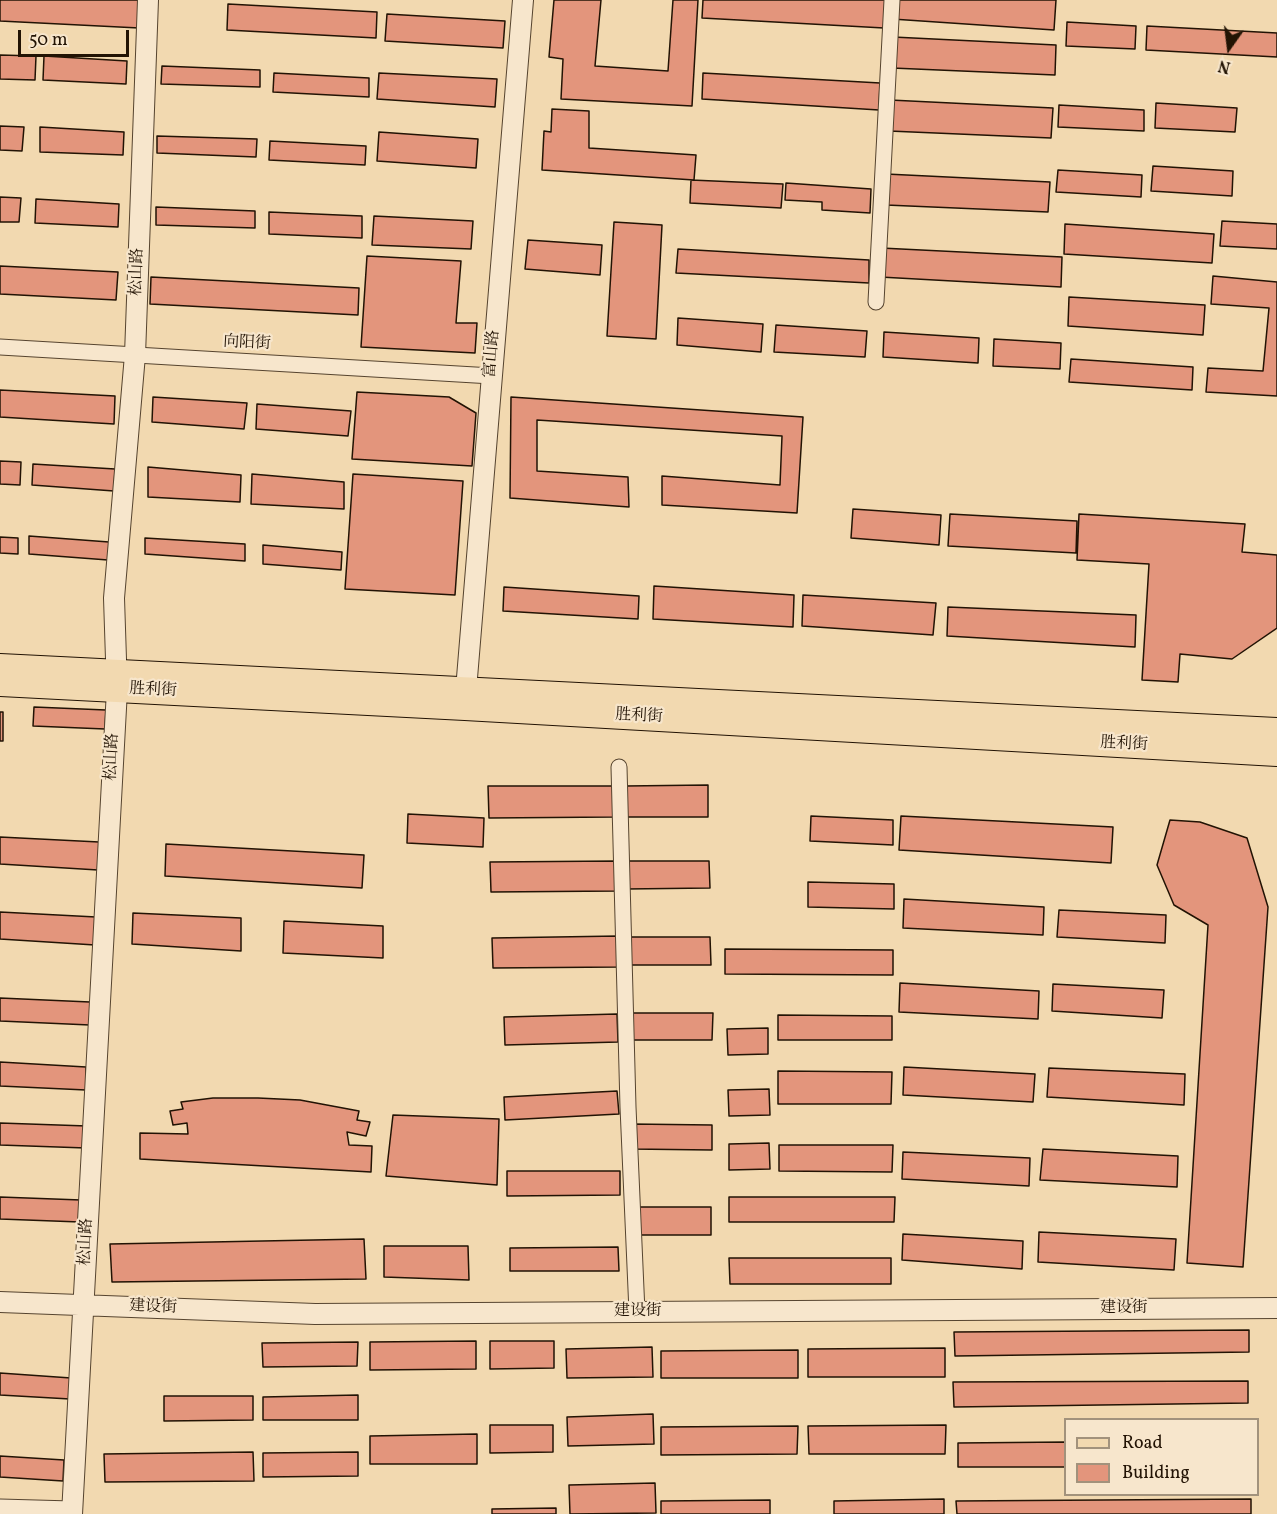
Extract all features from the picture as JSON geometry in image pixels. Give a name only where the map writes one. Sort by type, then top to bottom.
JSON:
[{"type":"main road","name":"胜利街","points":[[0,666],[117,681],[465,699],[1277,730]]},
{"type":"main road","name":"胜利街","points":[[0,684],[117,681]]},
{"type":"main road","name":"胜利街","points":[[465,699],[1277,754]]},
{"type":"street","name":"松山路","points":[[72,1511],[117,681],[114,598],[135,355],[148,0]]},
{"type":"street","name":"富山路","points":[[465,699],[523,0]]},
{"type":"street","points":[[876,302],[892,0]]},
{"type":"street","name":"向阳街","points":[[0,347],[492,376]]},
{"type":"street","points":[[619,767],[627,1095],[637,1312]]},
{"type":"street","name":"建设街","points":[[0,1302],[315,1314],[1277,1308]]},
{"type":"street","points":[[0,1507],[72,1511]]},
{"type":"building","points":[[0,0],[139,0],[139,28],[0,21]]},
{"type":"building","points":[[554,0],[601,0],[595,66],[668,71],[673,0],[698,0],[692,106],[561,99],[563,59],[549,57]]},
{"type":"building","points":[[703,0],[885,0],[884,28],[702,18]]},
{"type":"building","points":[[893,0],[1056,0],[1054,30],[892,19]]},
{"type":"building","points":[[228,4],[377,12],[376,38],[227,30]]},
{"type":"building","points":[[387,14],[505,21],[503,48],[385,41]]},
{"type":"building","points":[[1067,22],[1136,26],[1135,49],[1066,46]]},
{"type":"building","points":[[1147,26],[1277,33],[1277,57],[1146,50]]},
{"type":"building","points":[[893,37],[1056,45],[1055,75],[892,68]]},
{"type":"building","points":[[0,55],[36,56],[35,80],[0,79]]},
{"type":"building","points":[[44,56],[127,61],[126,84],[43,80]]},
{"type":"building","points":[[162,66],[260,70],[260,87],[161,84]]},
{"type":"building","points":[[274,73],[369,78],[369,97],[273,92]]},
{"type":"building","points":[[379,73],[497,79],[495,107],[377,99]]},
{"type":"building","points":[[703,73],[880,83],[879,110],[702,99]]},
{"type":"building","points":[[890,100],[1053,108],[1051,138],[889,131]]},
{"type":"building","points":[[1156,103],[1237,108],[1235,132],[1155,128]]},
{"type":"building","points":[[1059,105],[1144,110],[1144,131],[1058,127]]},
{"type":"building","points":[[552,109],[589,111],[589,148],[696,155],[694,180],[542,170],[544,131],[551,132]]},
{"type":"building","points":[[0,126],[24,127],[22,151],[0,150]]},
{"type":"building","points":[[40,127],[124,132],[123,155],[40,152]]},
{"type":"building","points":[[379,132],[478,139],[476,168],[377,161]]},
{"type":"building","points":[[157,136],[257,139],[256,157],[157,153]]},
{"type":"building","points":[[270,141],[366,146],[365,165],[269,160]]},
{"type":"building","points":[[1153,166],[1233,171],[1232,196],[1151,191]]},
{"type":"building","points":[[1058,170],[1142,175],[1141,197],[1056,192]]},
{"type":"building","points":[[886,174],[1050,182],[1048,212],[886,205]]},
{"type":"building","points":[[691,180],[783,184],[781,208],[690,203]]},
{"type":"building","points":[[786,183],[871,189],[870,213],[822,210],[822,202],[785,200]]},
{"type":"building","points":[[0,197],[21,198],[19,222],[0,222]]},
{"type":"building","points":[[36,199],[119,204],[118,227],[35,223]]},
{"type":"building","points":[[156,207],[255,211],[255,228],[156,225]]},
{"type":"building","points":[[269,212],[362,216],[362,238],[269,234]]},
{"type":"building","points":[[374,216],[473,221],[471,249],[372,245]]},
{"type":"building","points":[[1222,221],[1277,224],[1277,249],[1220,246]]},
{"type":"building","points":[[614,222],[662,225],[656,339],[607,336]]},
{"type":"building","points":[[1065,224],[1214,234],[1212,263],[1064,254]]},
{"type":"building","points":[[528,240],[602,245],[600,275],[525,269]]},
{"type":"building","points":[[881,248],[1062,257],[1061,287],[880,277]]},
{"type":"building","points":[[678,249],[869,260],[869,283],[676,273]]},
{"type":"building","points":[[367,256],[461,261],[456,323],[477,323],[475,353],[361,347]]},
{"type":"building","points":[[0,266],[118,272],[116,300],[0,294]]},
{"type":"building","points":[[1213,276],[1277,282],[1277,396],[1206,392],[1208,368],[1263,371],[1269,308],[1211,304]]},
{"type":"building","points":[[151,277],[359,288],[358,315],[150,304]]},
{"type":"building","points":[[1069,297],[1205,305],[1203,335],[1068,326]]},
{"type":"building","points":[[678,318],[763,324],[761,352],[677,345]]},
{"type":"building","points":[[776,325],[867,331],[865,357],[774,352]]},
{"type":"building","points":[[884,332],[979,338],[978,363],[883,357]]},
{"type":"building","points":[[994,339],[1061,343],[1060,369],[993,366]]},
{"type":"building","points":[[1071,359],[1193,367],[1192,390],[1069,382]]},
{"type":"building","points":[[0,390],[115,396],[114,424],[0,417]]},
{"type":"building","points":[[357,392],[449,397],[476,413],[472,466],[352,459]]},
{"type":"building","points":[[153,397],[247,403],[244,429],[152,422]]},
{"type":"building","points":[[511,397],[803,417],[797,513],[662,505],[662,476],[780,485],[782,436],[537,420],[537,471],[628,477],[629,507],[510,498]]},
{"type":"building","points":[[257,404],[351,411],[348,436],[256,429]]},
{"type":"building","points":[[0,461],[21,462],[20,485],[0,484]]},
{"type":"building","points":[[33,464],[115,469],[114,491],[32,485]]},
{"type":"building","points":[[148,467],[241,475],[240,502],[148,497]]},
{"type":"building","points":[[252,474],[344,482],[344,509],[251,504]]},
{"type":"building","points":[[353,474],[463,481],[455,595],[345,589]]},
{"type":"building","points":[[853,509],[941,515],[939,545],[851,538]]},
{"type":"building","points":[[950,514],[1077,521],[1076,553],[948,546]]},
{"type":"building","points":[[1079,514],[1245,524],[1242,552],[1277,555],[1277,628],[1232,659],[1180,654],[1178,682],[1142,680],[1149,564],[1077,560]]},
{"type":"building","points":[[29,536],[109,542],[108,560],[29,554]]},
{"type":"building","points":[[0,537],[18,538],[18,554],[0,553]]},
{"type":"building","points":[[145,538],[245,544],[245,561],[145,554]]},
{"type":"building","points":[[263,545],[342,552],[341,570],[263,564]]},
{"type":"building","points":[[654,586],[794,595],[793,627],[653,619]]},
{"type":"building","points":[[504,587],[639,596],[638,619],[503,611]]},
{"type":"building","points":[[803,595],[936,603],[933,635],[802,626]]},
{"type":"building","points":[[948,607],[1136,615],[1135,647],[947,636]]},
{"type":"building","points":[[34,707],[106,710],[105,729],[33,726]]},
{"type":"building","points":[[0,712],[3,712],[3,741],[0,741]]},
{"type":"building","points":[[708,785],[708,817],[625,817],[625,786]]},
{"type":"building","points":[[488,786],[614,786],[614,817],[489,818]]},
{"type":"building","points":[[408,814],[484,818],[483,847],[407,843]]},
{"type":"building","points":[[811,816],[893,820],[893,845],[810,841]]},
{"type":"building","points":[[901,816],[1113,827],[1111,863],[899,850]]},
{"type":"building","points":[[1170,820],[1200,822],[1247,838],[1268,907],[1243,1267],[1187,1263],[1208,925],[1174,905],[1157,865]]},
{"type":"building","points":[[0,837],[99,842],[98,870],[0,864]]},
{"type":"building","points":[[166,844],[364,855],[362,888],[165,876]]},
{"type":"building","points":[[617,861],[617,891],[491,892],[490,862]]},
{"type":"building","points":[[626,861],[709,861],[710,888],[626,889]]},
{"type":"building","points":[[808,882],[894,884],[894,909],[808,907]]},
{"type":"building","points":[[904,899],[1044,907],[1043,935],[903,928]]},
{"type":"building","points":[[1059,910],[1166,915],[1165,943],[1057,937]]},
{"type":"building","points":[[0,912],[96,917],[95,945],[0,939]]},
{"type":"building","points":[[133,913],[241,918],[241,951],[132,944]]},
{"type":"building","points":[[284,921],[383,926],[383,958],[283,953]]},
{"type":"building","points":[[619,936],[619,967],[493,968],[492,938]]},
{"type":"building","points":[[627,937],[710,937],[711,965],[627,965]]},
{"type":"building","points":[[725,949],[893,950],[893,975],[725,974]]},
{"type":"building","points":[[900,983],[1039,991],[1038,1019],[899,1012]]},
{"type":"building","points":[[1053,984],[1164,990],[1162,1018],[1052,1011]]},
{"type":"building","points":[[0,998],[90,1002],[90,1025],[0,1021]]},
{"type":"building","points":[[630,1013],[713,1013],[712,1040],[629,1040]]},
{"type":"building","points":[[617,1014],[618,1042],[505,1045],[504,1017]]},
{"type":"building","points":[[778,1015],[892,1016],[892,1040],[778,1040]]},
{"type":"building","points":[[768,1028],[768,1054],[728,1055],[727,1029]]},
{"type":"building","points":[[0,1062],[86,1067],[86,1090],[0,1086]]},
{"type":"building","points":[[904,1067],[1035,1074],[1033,1102],[903,1095]]},
{"type":"building","points":[[1049,1068],[1185,1074],[1184,1105],[1047,1097]]},
{"type":"building","points":[[778,1071],[892,1072],[891,1104],[778,1104]]},
{"type":"building","points":[[769,1089],[770,1115],[729,1116],[728,1090]]},
{"type":"building","points":[[617,1091],[619,1114],[505,1120],[504,1097]]},
{"type":"building","points":[[213,1098],[300,1100],[359,1111],[357,1120],[370,1122],[366,1136],[347,1132],[349,1145],[372,1146],[371,1172],[140,1159],[140,1133],[188,1134],[187,1123],[173,1125],[170,1111],[183,1109],[181,1102]]},
{"type":"building","points":[[393,1115],[499,1119],[497,1185],[386,1176]]},
{"type":"building","points":[[0,1123],[87,1126],[86,1148],[0,1145]]},
{"type":"building","points":[[631,1124],[712,1125],[712,1150],[631,1149]]},
{"type":"building","points":[[769,1143],[770,1169],[729,1170],[729,1144]]},
{"type":"building","points":[[779,1145],[893,1145],[892,1172],[779,1171]]},
{"type":"building","points":[[1043,1149],[1178,1156],[1177,1187],[1040,1180]]},
{"type":"building","points":[[903,1152],[1030,1158],[1029,1186],[902,1179]]},
{"type":"building","points":[[507,1171],[620,1171],[620,1195],[507,1196]]},
{"type":"building","points":[[0,1197],[81,1200],[80,1222],[0,1219]]},
{"type":"building","points":[[729,1197],[895,1197],[894,1222],[729,1222]]},
{"type":"building","points":[[638,1207],[711,1207],[711,1235],[639,1235]]},
{"type":"building","points":[[1039,1232],[1176,1239],[1174,1270],[1038,1262]]},
{"type":"building","points":[[903,1234],[1023,1241],[1022,1269],[902,1260]]},
{"type":"building","points":[[364,1239],[366,1279],[112,1282],[110,1244]]},
{"type":"building","points":[[384,1246],[468,1246],[469,1280],[384,1277]]},
{"type":"building","points":[[618,1247],[619,1271],[510,1271],[510,1248]]},
{"type":"building","points":[[729,1258],[891,1258],[891,1284],[730,1284]]},
{"type":"building","points":[[1249,1330],[1249,1352],[955,1356],[954,1332]]},
{"type":"building","points":[[476,1341],[476,1369],[370,1370],[370,1342]]},
{"type":"building","points":[[490,1341],[554,1341],[554,1368],[490,1369]]},
{"type":"building","points":[[358,1342],[357,1366],[263,1367],[262,1343]]},
{"type":"building","points":[[652,1347],[653,1377],[567,1378],[566,1349]]},
{"type":"building","points":[[945,1348],[945,1377],[808,1377],[808,1349]]},
{"type":"building","points":[[798,1350],[798,1378],[661,1378],[661,1351]]},
{"type":"building","points":[[0,1373],[71,1378],[70,1399],[0,1395]]},
{"type":"building","points":[[1248,1381],[1248,1403],[954,1407],[953,1382]]},
{"type":"building","points":[[358,1395],[358,1420],[263,1420],[263,1397]]},
{"type":"building","points":[[164,1396],[253,1396],[253,1420],[164,1421]]},
{"type":"building","points":[[653,1414],[654,1444],[568,1446],[567,1417]]},
{"type":"building","points":[[490,1425],[553,1425],[553,1452],[490,1453]]},
{"type":"building","points":[[946,1425],[945,1454],[809,1454],[808,1426]]},
{"type":"building","points":[[798,1426],[797,1454],[661,1455],[661,1427]]},
{"type":"building","points":[[477,1434],[477,1464],[370,1464],[370,1436]]},
{"type":"building","points":[[1064,1442],[1064,1467],[958,1467],[958,1443]]},
{"type":"building","points":[[253,1452],[254,1481],[105,1482],[104,1454]]},
{"type":"building","points":[[358,1452],[358,1476],[263,1477],[263,1453]]},
{"type":"building","points":[[0,1456],[64,1460],[63,1481],[0,1477]]},
{"type":"building","points":[[655,1483],[656,1513],[570,1514],[569,1485]]},
{"type":"building","points":[[944,1499],[944,1514],[834,1514],[834,1501]]},
{"type":"building","points":[[1251,1499],[1251,1514],[957,1514],[956,1501]]},
{"type":"building","points":[[770,1500],[770,1514],[661,1514],[661,1501]]},
{"type":"building","points":[[556,1508],[556,1514],[492,1514],[492,1509]]}]
